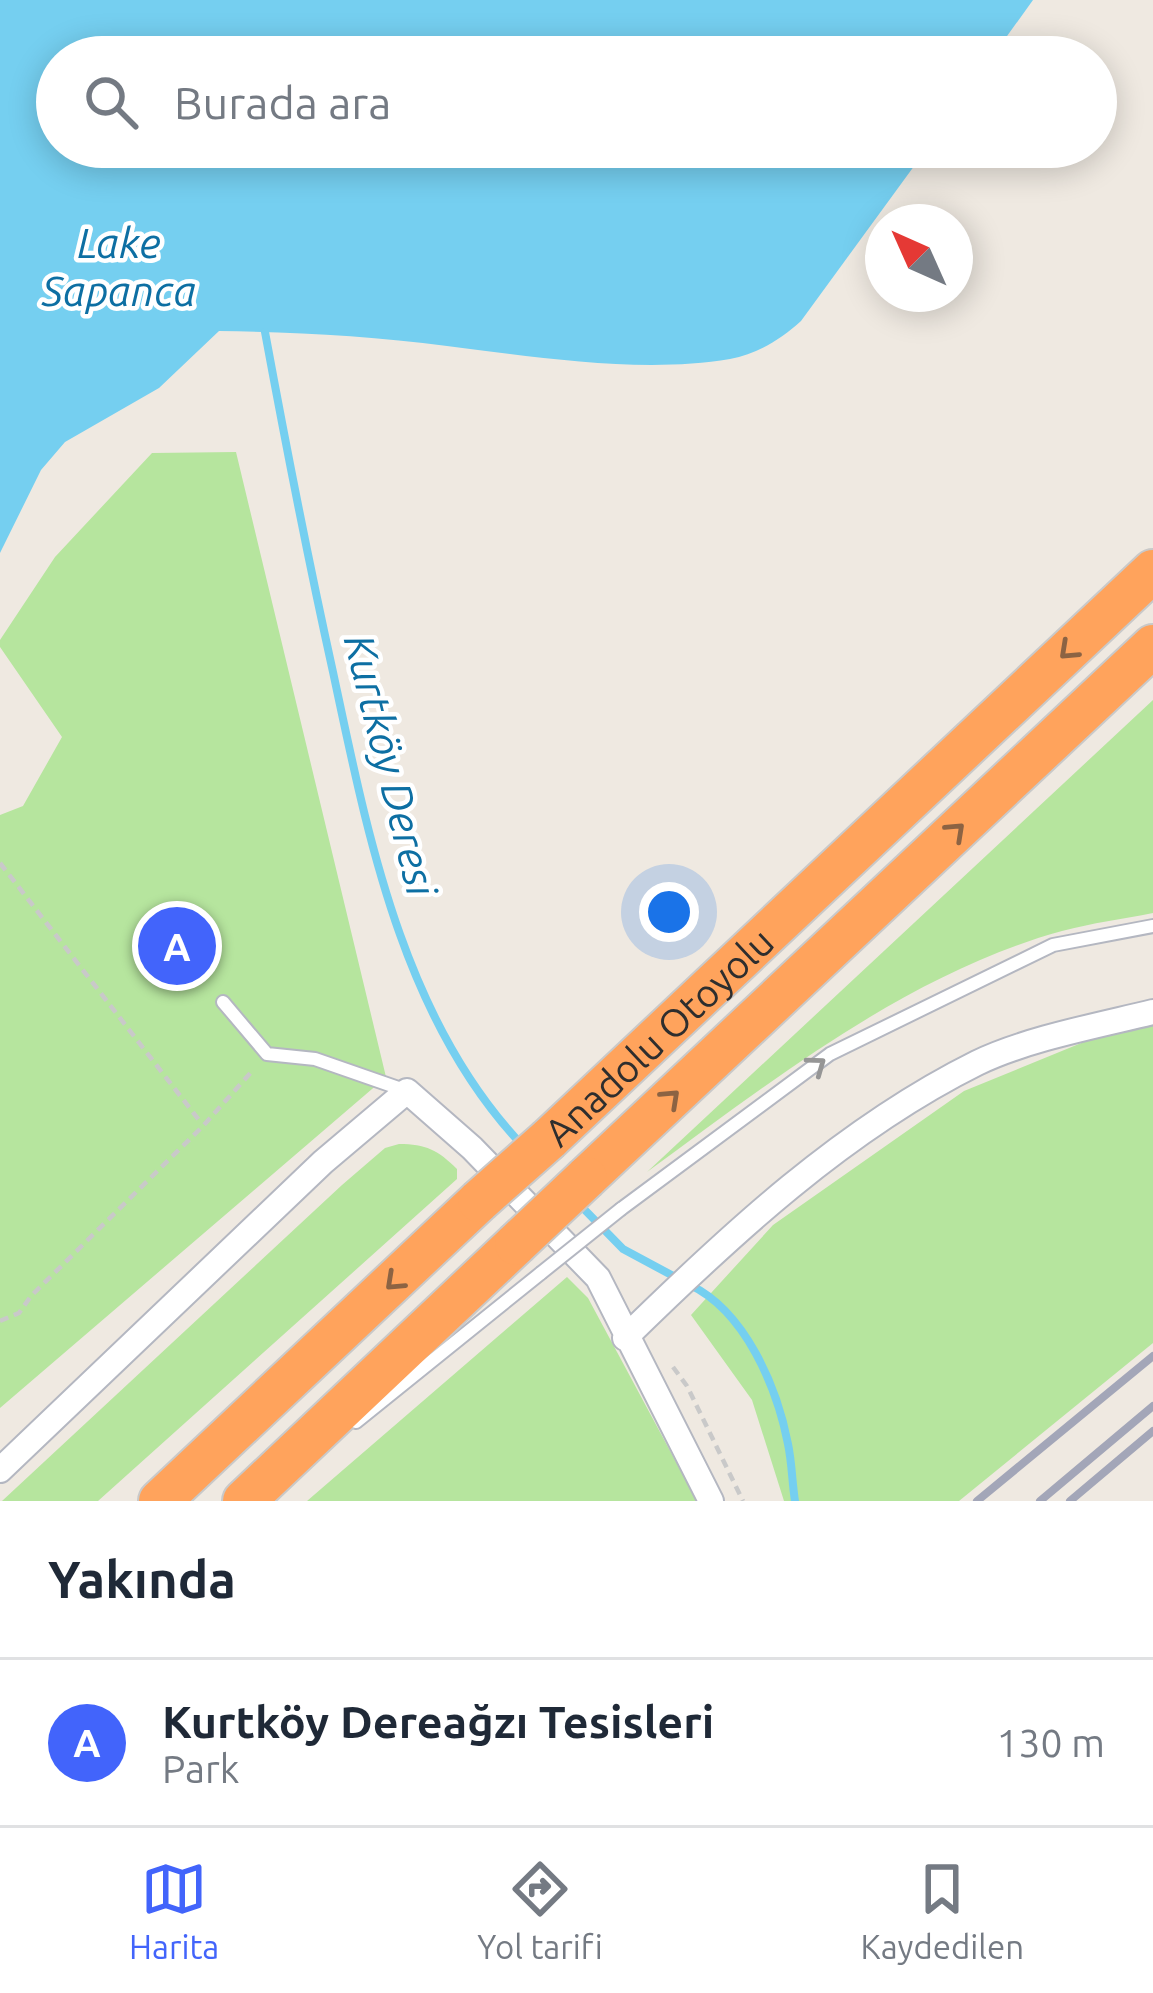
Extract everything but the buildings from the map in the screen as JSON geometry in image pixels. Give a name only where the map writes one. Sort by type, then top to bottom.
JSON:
[{"type":"highway","name":"Anadolu Otoyolu","points":[[160,1501],[1153,568]]},
{"type":"highway","name":"Anadolu Otoyolu","points":[[246,1501],[528,1259],[586,1178],[1153,646]]},
{"type":"street","points":[[626,1338],[751,1220],[887,1113],[981,1061],[1153,1012]]},
{"type":"street","points":[[0,1471],[323,1162],[407,1091],[472,1148],[598,1278],[711,1501]]},
{"type":"lane","points":[[528,1259],[621,1209],[830,1054],[1052,945],[1153,926]]},
{"type":"lane","points":[[223,1003],[267,1054],[315,1058],[407,1091]]},
{"type":"path","points":[[0,863],[203,1126]]},
{"type":"path","points":[[0,1321],[19,1313],[267,1054]]},
{"type":"path","points":[[672,1365],[743,1501]]},
{"type":"green space","points":[[236,452],[386,1077],[0,1408],[0,815],[23,806],[62,737],[0,647],[0,640],[55,557],[152,453]]},
{"type":"green space","points":[[1153,700],[1153,913],[1062,931],[950,973],[793,1066],[647,1172]]},
{"type":"green space","points":[[1153,1023],[1153,1343],[959,1501],[784,1501],[752,1400],[691,1315],[773,1225],[964,1091],[1118,1028]]},
{"type":"green space","points":[[399,1144],[437,1153],[457,1169],[457,1179],[98,1501],[2,1501],[342,1185],[385,1148]]},
{"type":"green space","points":[[567,1277],[588,1298],[697,1501],[307,1501]]},
{"type":"water","name":"Lake Sapanca","points":[[0,0],[1033,0],[1007,36],[36,36],[36,168],[913,168],[886,204],[865,204],[865,233],[801,321],[777,340],[740,357],[625,364],[362,337],[219,331],[159,388],[65,442],[41,470],[0,553]]},
{"type":"waterway","name":"Kurtköy Deresi","points":[[265,332],[346,734],[396,924],[448,1043],[482,1097],[524,1147]]},
{"type":"waterway","name":"Kurtköy Deresi","points":[[580,1205],[623,1249],[677,1278]]},
{"type":"waterway","name":"Kurtköy Deresi","points":[[690,1285],[727,1313],[767,1375],[788,1444],[795,1501]]},
{"type":"railway","points":[[977,1501],[1153,1356]]},
{"type":"railway","points":[[1040,1501],[1153,1406]]},
{"type":"railway","points":[[1070,1501],[1153,1431]]},
{"type":"place","name":"Kurtköy Dereağzı Tesisleri","points":[[177,946]]}]
